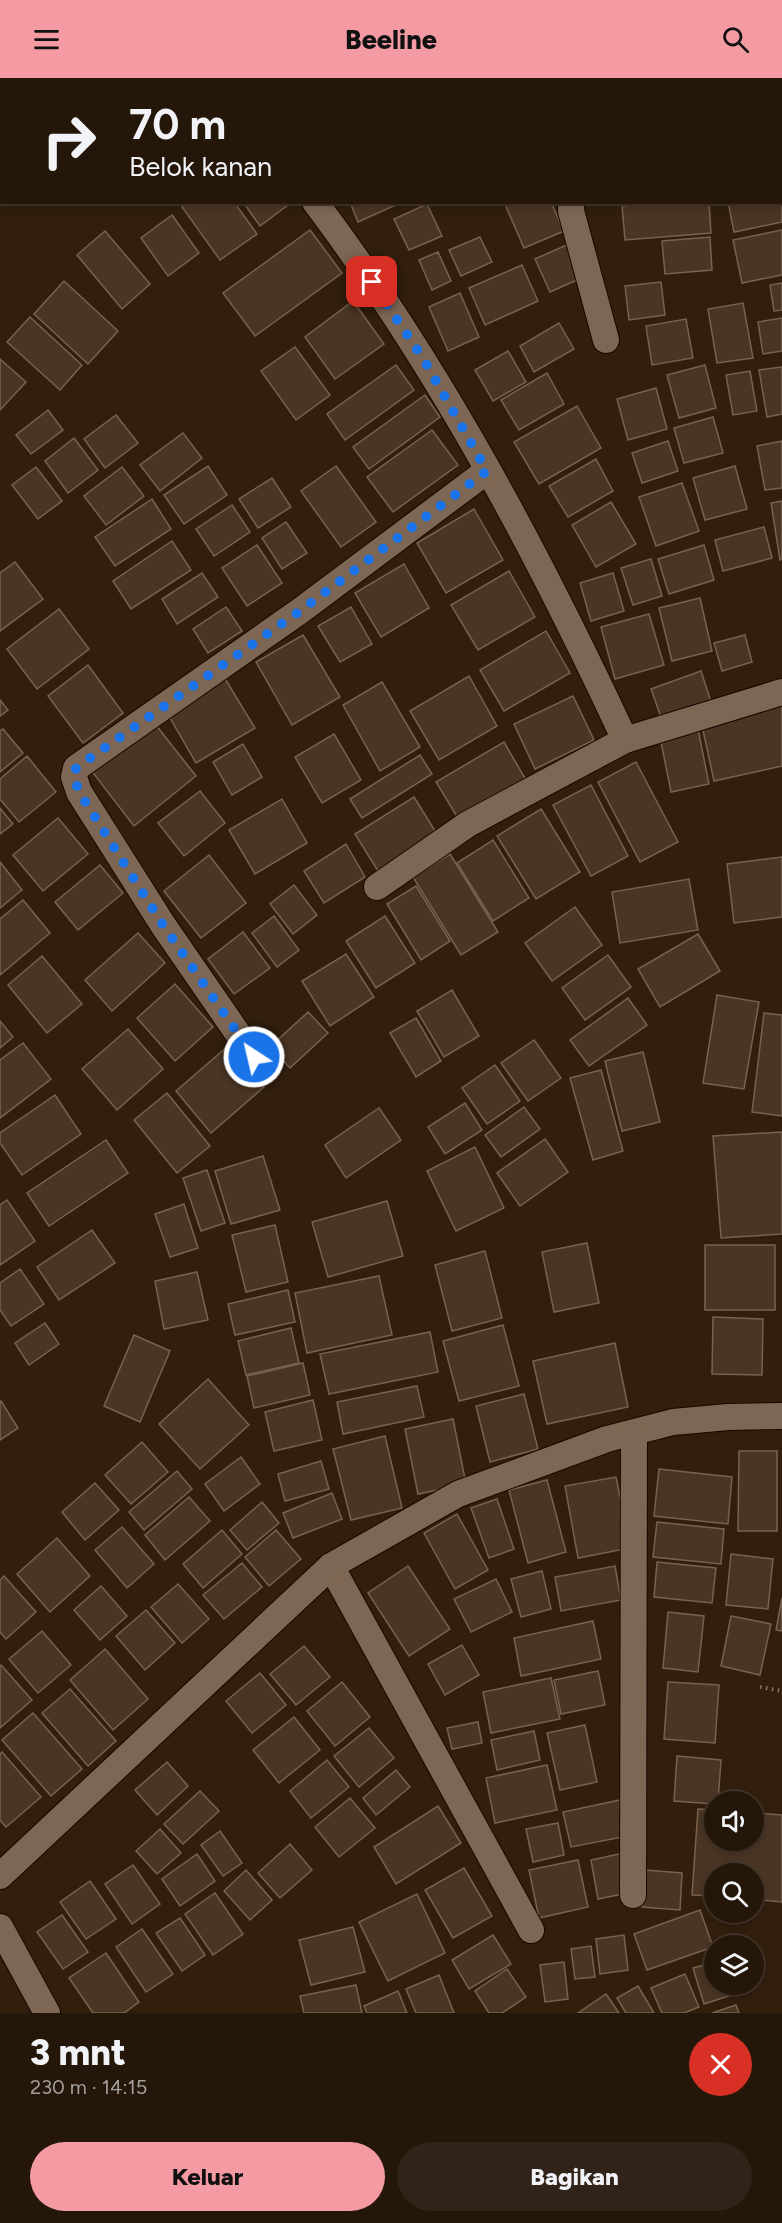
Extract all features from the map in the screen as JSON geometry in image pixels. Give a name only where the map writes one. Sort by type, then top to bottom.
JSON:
[{"type":"street","points":[[317,204],[346,243],[424,360],[576,636],[625,740]]},
{"type":"street","points":[[571,204],[588,279],[606,340]]},
{"type":"street","points":[[254,1057],[163,925],[79,792],[74,777],[76,768],[300,611],[487,471]]},
{"type":"street","points":[[377,887],[468,824],[625,740],[782,692]]},
{"type":"street","points":[[0,1876],[331,1566],[458,1494],[607,1439],[673,1422],[728,1417],[782,1416]]},
{"type":"street","points":[[633,1895],[634,1433]]},
{"type":"street","points":[[331,1566],[531,1930]]},
{"type":"street","points":[[0,1927],[47,2013]]},
{"type":"path","points":[[760,1688],[782,1690]]},
{"type":"building","points":[[186,204],[235,204],[257,234],[220,260],[182,207]]},
{"type":"building","points":[[244,204],[287,204],[288,205],[260,226]]},
{"type":"building","points":[[351,204],[398,204],[358,222]]},
{"type":"building","points":[[427,204],[442,236],[409,250],[394,219]]},
{"type":"building","points":[[505,204],[552,204],[564,231],[524,248]]},
{"type":"building","points":[[709,204],[711,233],[625,240],[622,206]]},
{"type":"building","points":[[728,204],[782,204],[782,222],[734,232]]},
{"type":"building","points":[[172,215],[199,253],[168,276],[141,238]]},
{"type":"building","points":[[310,230],[342,273],[255,336],[223,293]]},
{"type":"building","points":[[782,230],[782,275],[742,283],[733,240]]},
{"type":"building","points":[[105,231],[150,284],[122,309],[77,255]]},
{"type":"building","points":[[480,237],[492,262],[461,276],[449,250]]},
{"type":"building","points":[[710,237],[712,270],[665,274],[662,241]]},
{"type":"building","points":[[571,243],[586,276],[550,292],[535,259]]},
{"type":"building","points":[[438,252],[451,281],[432,290],[419,260]]},
{"type":"building","points":[[522,265],[538,301],[485,325],[469,288]]},
{"type":"building","points":[[64,281],[118,331],[88,364],[34,314]]},
{"type":"building","points":[[661,282],[665,315],[629,320],[625,286]]},
{"type":"building","points":[[782,283],[782,310],[774,311],[770,285]]},
{"type":"building","points":[[460,293],[479,337],[448,351],[429,307]]},
{"type":"building","points":[[353,301],[384,344],[335,379],[305,337]]},
{"type":"building","points":[[743,303],[753,358],[717,363],[708,309]]},
{"type":"building","points":[[30,317],[82,365],[60,390],[7,342]]},
{"type":"building","points":[[782,318],[782,351],[763,354],[758,322]]},
{"type":"building","points":[[686,319],[693,358],[652,365],[646,326]]},
{"type":"building","points":[[559,323],[574,349],[534,372],[520,346]]},
{"type":"building","points":[[295,347],[330,395],[296,420],[261,371]]},
{"type":"building","points":[[508,351],[526,382],[493,401],[475,370]]},
{"type":"building","points":[[0,359],[26,382],[0,410]]},
{"type":"building","points":[[396,365],[414,390],[345,440],[327,414]]},
{"type":"building","points":[[705,365],[716,408],[679,418],[667,375]]},
{"type":"building","points":[[782,367],[782,414],[767,417],[759,370]]},
{"type":"building","points":[[750,371],[757,411],[733,415],[726,375]]},
{"type":"building","points":[[547,373],[564,404],[519,430],[501,400]]},
{"type":"building","points":[[656,388],[667,429],[628,440],[617,399]]},
{"type":"building","points":[[425,395],[440,417],[369,469],[353,447]]},
{"type":"building","points":[[577,406],[601,448],[539,484],[514,442]]},
{"type":"building","points":[[48,410],[63,430],[31,454],[16,435]]},
{"type":"building","points":[[116,415],[138,443],[105,468],[84,439]]},
{"type":"building","points":[[713,417],[723,453],[684,463],[674,428]]},
{"type":"building","points":[[432,430],[458,465],[393,512],[367,477]]},
{"type":"building","points":[[183,433],[202,458],[160,491],[140,465]]},
{"type":"building","points":[[74,438],[98,470],[68,493],[45,461]]},
{"type":"building","points":[[668,441],[678,471],[642,483],[632,453]]},
{"type":"building","points":[[782,441],[782,488],[765,490],[757,446]]},
{"type":"building","points":[[596,459],[613,491],[568,517],[549,486]]},
{"type":"building","points":[[208,466],[227,495],[184,524],[164,495]]},
{"type":"building","points":[[336,466],[376,522],[341,547],[301,491]]},
{"type":"building","points":[[735,466],[747,509],[705,520],[693,478]]},
{"type":"building","points":[[36,467],[62,501],[38,519],[12,485]]},
{"type":"building","points":[[122,467],[144,496],[106,525],[84,496]]},
{"type":"building","points":[[272,478],[291,507],[258,528],[239,499]]},
{"type":"building","points":[[682,483],[699,531],[656,546],[639,497]]},
{"type":"building","points":[[152,499],[171,529],[115,566],[95,537]]},
{"type":"building","points":[[782,501],[782,559],[780,560],[771,503]]},
{"type":"building","points":[[611,502],[636,544],[596,567],[572,525]]},
{"type":"building","points":[[232,505],[250,532],[214,556],[196,529]]},
{"type":"building","points":[[474,509],[503,560],[446,593],[417,543]]},
{"type":"building","points":[[286,522],[307,553],[282,569],[262,538]]},
{"type":"building","points":[[764,527],[772,558],[723,571],[715,540]]},
{"type":"building","points":[[172,541],[191,570],[131,609],[113,581]]},
{"type":"building","points":[[257,545],[282,583],[247,606],[222,568]]},
{"type":"building","points":[[704,545],[714,580],[669,594],[658,559]]},
{"type":"building","points":[[651,559],[662,596],[633,605],[621,568]]},
{"type":"building","points":[[15,562],[43,599],[0,631],[0,573]]},
{"type":"building","points":[[404,564],[429,608],[381,637],[355,593]]},
{"type":"building","points":[[509,571],[535,617],[478,650],[451,605]]},
{"type":"building","points":[[202,573],[218,597],[177,624],[162,599]]},
{"type":"building","points":[[613,573],[624,611],[591,621],[580,583]]},
{"type":"building","points":[[700,598],[712,651],[672,661],[659,608]]},
{"type":"building","points":[[226,607],[242,631],[208,653],[193,629]]},
{"type":"building","points":[[351,607],[372,644],[340,662],[318,626]]},
{"type":"building","points":[[59,609],[89,649],[37,689],[7,649]]},
{"type":"building","points":[[649,614],[664,665],[615,679],[601,627]]},
{"type":"building","points":[[546,631],[570,673],[504,711],[480,670]]},
{"type":"building","points":[[303,635],[340,697],[292,725],[256,662]]},
{"type":"building","points":[[745,635],[752,662],[722,671],[714,643]]},
{"type":"building","points":[[88,665],[123,713],[83,743],[48,696]]},
{"type":"building","points":[[701,671],[713,708],[664,726],[651,689]]},
{"type":"building","points":[[469,676],[497,726],[439,760],[410,711]]},
{"type":"building","points":[[224,677],[255,728],[196,763],[166,711]]},
{"type":"building","points":[[382,682],[420,747],[380,771],[343,705]]},
{"type":"building","points":[[573,696],[594,740],[535,769],[514,724]]},
{"type":"building","points":[[0,700],[8,710],[0,716]]},
{"type":"building","points":[[782,703],[782,766],[714,781],[701,721]]},
{"type":"building","points":[[152,720],[196,776],[134,826],[90,769]]},
{"type":"building","points":[[697,724],[709,784],[671,792],[659,732]]},
{"type":"building","points":[[3,729],[23,753],[0,772],[0,731]]},
{"type":"building","points":[[334,734],[361,780],[322,803],[295,757]]},
{"type":"building","points":[[504,742],[526,780],[459,820],[436,782]]},
{"type":"building","points":[[243,744],[262,777],[232,795],[213,762]]},
{"type":"building","points":[[420,755],[432,774],[362,818],[350,799]]},
{"type":"building","points":[[27,756],[56,792],[19,822],[0,799],[0,779]]},
{"type":"building","points":[[636,762],[678,842],[640,862],[598,782]]},
{"type":"building","points":[[591,785],[628,856],[591,876],[553,805]]},
{"type":"building","points":[[200,791],[225,823],[184,856],[158,823]]},
{"type":"building","points":[[414,797],[437,834],[378,871],[355,834]]},
{"type":"building","points":[[282,799],[307,843],[255,874],[229,830]]},
{"type":"building","points":[[0,808],[13,824],[0,834]]},
{"type":"building","points":[[541,809],[580,872],[536,899],[497,836]]},
{"type":"building","points":[[58,818],[88,854],[43,891],[13,855]]},
{"type":"building","points":[[493,840],[529,898],[493,921],[457,863]]},
{"type":"building","points":[[346,844],[365,877],[324,903],[304,871]]},
{"type":"building","points":[[450,854],[498,932],[461,955],[413,877]]},
{"type":"building","points":[[209,855],[246,903],[201,938],[164,891]]},
{"type":"building","points":[[782,857],[782,917],[734,923],[727,864]]},
{"type":"building","points":[[0,862],[22,890],[0,908]]},
{"type":"building","points":[[100,865],[123,893],[78,930],[55,902]]},
{"type":"building","points":[[689,879],[698,930],[620,943],[612,892]]},
{"type":"building","points":[[294,885],[317,915],[293,934],[270,904]]},
{"type":"building","points":[[416,886],[450,941],[421,960],[387,904]]},
{"type":"building","points":[[23,900],[50,933],[0,975],[0,919]]},
{"type":"building","points":[[575,907],[602,945],[552,981],[525,943]]},
{"type":"building","points":[[274,916],[299,950],[277,967],[252,933]]},
{"type":"building","points":[[385,916],[415,963],[376,988],[346,941]]},
{"type":"building","points":[[243,932],[270,968],[234,994],[208,959]]},
{"type":"building","points":[[138,933],[165,963],[112,1011],[85,980]]},
{"type":"building","points":[[698,934],[720,971],[660,1007],[638,969]]},
{"type":"building","points":[[346,954],[374,997],[330,1026],[302,981]]},
{"type":"building","points":[[608,955],[631,987],[585,1020],[562,988]]},
{"type":"building","points":[[42,956],[82,1004],[47,1033],[8,985]]},
{"type":"building","points":[[175,984],[213,1027],[175,1061],[137,1018]]},
{"type":"building","points":[[452,990],[479,1036],[444,1057],[417,1011]]},
{"type":"building","points":[[717,995],[759,1002],[744,1089],[703,1083]]},
{"type":"building","points":[[628,998],[647,1025],[589,1066],[570,1040]]},
{"type":"building","points":[[308,1012],[328,1033],[290,1068],[270,1047]]},
{"type":"building","points":[[764,1013],[782,1015],[782,1116],[752,1112]]},
{"type":"building","points":[[416,1018],[441,1061],[416,1077],[390,1033]]},
{"type":"building","points":[[0,1021],[13,1037],[0,1048]]},
{"type":"building","points":[[128,1029],[163,1069],[117,1110],[82,1069]]},
{"type":"building","points":[[534,1040],[561,1078],[528,1101],[501,1063]]},
{"type":"building","points":[[23,1043],[51,1079],[0,1118],[0,1060]]},
{"type":"building","points":[[229,1045],[264,1087],[211,1133],[176,1091]]},
{"type":"building","points":[[643,1052],[660,1122],[622,1131],[605,1061]]},
{"type":"building","points":[[495,1065],[520,1101],[487,1124],[462,1088]]},
{"type":"building","points":[[601,1070],[623,1151],[593,1160],[570,1078]]},
{"type":"building","points":[[167,1093],[210,1146],[177,1173],[134,1120]]},
{"type":"building","points":[[55,1095],[81,1134],[22,1175],[0,1143],[0,1133]]},
{"type":"building","points":[[465,1103],[482,1130],[445,1154],[428,1127]]},
{"type":"building","points":[[524,1107],[540,1129],[501,1157],[485,1135]]},
{"type":"building","points":[[379,1108],[401,1140],[346,1178],[325,1145]]},
{"type":"building","points":[[782,1132],[782,1234],[721,1238],[713,1136]]},
{"type":"building","points":[[545,1139],[568,1172],[520,1206],[497,1173]]},
{"type":"building","points":[[106,1140],[128,1173],[49,1226],[27,1193]]},
{"type":"building","points":[[475,1147],[504,1208],[456,1231],[427,1171]]},
{"type":"building","points":[[263,1156],[280,1210],[231,1224],[215,1171]]},
{"type":"building","points":[[207,1170],[225,1223],[201,1231],[183,1178]]},
{"type":"building","points":[[7,1200],[35,1241],[0,1265],[0,1205]]},
{"type":"building","points":[[387,1201],[403,1256],[328,1277],[312,1222]]},
{"type":"building","points":[[184,1204],[198,1248],[170,1257],[155,1214]]},
{"type":"building","points":[[275,1225],[288,1282],[246,1292],[232,1235]]},
{"type":"building","points":[[92,1230],[115,1263],[59,1300],[37,1267]]},
{"type":"building","points":[[587,1243],[599,1303],[554,1312],[542,1252]]},
{"type":"building","points":[[705,1245],[775,1245],[775,1310],[705,1310]]},
{"type":"building","points":[[485,1251],[502,1318],[452,1331],[435,1265]]},
{"type":"building","points":[[20,1269],[44,1304],[11,1326],[0,1310],[0,1283]]},
{"type":"building","points":[[197,1272],[208,1320],[164,1329],[155,1281]]},
{"type":"building","points":[[379,1276],[392,1335],[307,1353],[295,1293]]},
{"type":"building","points":[[288,1290],[295,1322],[235,1335],[228,1304]]},
{"type":"building","points":[[713,1317],[763,1319],[762,1375],[712,1374]]},
{"type":"building","points":[[45,1323],[59,1344],[29,1365],[15,1343]]},
{"type":"building","points":[[503,1325],[519,1386],[459,1401],[443,1341]]},
{"type":"building","points":[[291,1328],[299,1363],[246,1375],[238,1341]]},
{"type":"building","points":[[430,1332],[438,1372],[329,1394],[320,1354]]},
{"type":"building","points":[[134,1335],[170,1351],[140,1422],[104,1406]]},
{"type":"building","points":[[615,1343],[628,1407],[547,1424],[533,1361]]},
{"type":"building","points":[[303,1363],[310,1395],[254,1408],[247,1376]]},
{"type":"building","points":[[208,1379],[249,1425],[200,1469],[159,1424]]},
{"type":"building","points":[[417,1386],[424,1417],[343,1434],[337,1402]]},
{"type":"building","points":[[524,1394],[538,1449],[490,1462],[476,1406]]},
{"type":"building","points":[[313,1400],[322,1440],[274,1451],[265,1412]]},
{"type":"building","points":[[0,1402],[18,1428],[0,1440]]},
{"type":"building","points":[[453,1419],[466,1484],[418,1494],[405,1429]]},
{"type":"building","points":[[385,1436],[402,1508],[351,1520],[333,1449]]},
{"type":"building","points":[[142,1442],[168,1472],[131,1504],[105,1475]]},
{"type":"building","points":[[739,1451],[777,1451],[777,1531],[738,1531]]},
{"type":"building","points":[[241,1457],[260,1484],[224,1511],[205,1484]]},
{"type":"building","points":[[321,1461],[329,1489],[285,1501],[278,1474]]},
{"type":"building","points":[[659,1469],[732,1477],[728,1524],[654,1516]]},
{"type":"building","points":[[177,1471],[192,1489],[144,1530],[129,1512]]},
{"type":"building","points":[[616,1477],[630,1548],[578,1558],[565,1486]]},
{"type":"building","points":[[547,1480],[566,1552],[528,1563],[509,1490]]},
{"type":"building","points":[[95,1483],[119,1510],[85,1540],[62,1512]]},
{"type":"building","points":[[332,1493],[342,1519],[293,1538],[283,1513]]},
{"type":"building","points":[[189,1497],[210,1521],[165,1560],[145,1535]]},
{"type":"building","points":[[497,1499],[514,1549],[489,1558],[471,1508]]},
{"type":"building","points":[[262,1502],[279,1523],[247,1550],[230,1530]]},
{"type":"building","points":[[457,1514],[488,1570],[455,1589],[424,1533]]},
{"type":"building","points":[[657,1522],[724,1529],[721,1564],[653,1557]]},
{"type":"building","points":[[122,1527],[154,1564],[127,1588],[95,1550]]},
{"type":"building","points":[[222,1530],[242,1554],[203,1588],[183,1564]]},
{"type":"building","points":[[276,1530],[301,1559],[269,1586],[245,1557]]},
{"type":"building","points":[[57,1538],[90,1576],[50,1612],[17,1574]]},
{"type":"building","points":[[731,1554],[773,1559],[768,1609],[726,1605]]},
{"type":"building","points":[[657,1562],[716,1568],[712,1603],[654,1597]]},
{"type":"building","points":[[242,1563],[262,1587],[224,1619],[203,1595]]},
{"type":"building","points":[[408,1566],[450,1629],[409,1656],[368,1593]]},
{"type":"building","points":[[615,1566],[621,1600],[561,1611],[555,1577]]},
{"type":"building","points":[[542,1571],[551,1609],[521,1617],[511,1579]]},
{"type":"building","points":[[4,1576],[36,1612],[6,1639],[0,1632],[0,1580]]},
{"type":"building","points":[[496,1579],[512,1612],[471,1632],[454,1599]]},
{"type":"building","points":[[178,1584],[209,1619],[182,1643],[151,1607]]},
{"type":"building","points":[[101,1586],[127,1616],[100,1640],[74,1610]]},
{"type":"building","points":[[782,1598],[782,1631],[776,1630]]},
{"type":"building","points":[[146,1610],[175,1643],[145,1670],[116,1636]]},
{"type":"building","points":[[668,1612],[704,1616],[698,1672],[663,1668]]},
{"type":"building","points":[[731,1616],[771,1624],[760,1675],[721,1666]]},
{"type":"building","points":[[593,1621],[601,1659],[521,1676],[514,1638]]},
{"type":"building","points":[[42,1631],[71,1665],[38,1693],[9,1659]]},
{"type":"building","points":[[462,1645],[479,1675],[445,1695],[428,1664]]},
{"type":"building","points":[[304,1646],[330,1677],[296,1705],[270,1674]]},
{"type":"building","points":[[105,1649],[148,1699],[113,1730],[70,1680]]},
{"type":"building","points":[[0,1666],[32,1700],[0,1728]]},
{"type":"building","points":[[598,1671],[605,1705],[561,1714],[554,1680]]},
{"type":"building","points":[[260,1673],[286,1705],[252,1733],[226,1701]]},
{"type":"building","points":[[551,1678],[560,1719],[491,1733],[483,1692]]},
{"type":"building","points":[[342,1682],[370,1717],[335,1746],[307,1711]]},
{"type":"building","points":[[668,1682],[719,1685],[715,1743],[664,1739]]},
{"type":"building","points":[[70,1689],[116,1741],[88,1766],[42,1713]]},
{"type":"building","points":[[33,1713],[82,1769],[51,1796],[2,1740]]},
{"type":"building","points":[[294,1717],[320,1750],[279,1783],[253,1750]]},
{"type":"building","points":[[478,1722],[482,1743],[452,1749],[447,1728]]},
{"type":"building","points":[[585,1725],[597,1782],[560,1790],[547,1733]]},
{"type":"building","points":[[369,1728],[394,1758],[359,1787],[334,1756]]},
{"type":"building","points":[[534,1731],[540,1760],[497,1770],[491,1740]]},
{"type":"building","points":[[2,1752],[41,1797],[6,1827],[0,1820],[0,1754]]},
{"type":"building","points":[[677,1756],[721,1760],[719,1791],[704,1791],[704,1803],[674,1801]]},
{"type":"building","points":[[327,1760],[349,1787],[311,1818],[290,1791]]},
{"type":"building","points":[[167,1762],[188,1786],[157,1815],[135,1790]]},
{"type":"building","points":[[547,1765],[557,1810],[495,1823],[486,1778]]},
{"type":"building","points":[[396,1770],[410,1787],[376,1815],[363,1798]]},
{"type":"building","points":[[200,1791],[219,1811],[183,1844],[164,1824]]},
{"type":"building","points":[[350,1798],[375,1828],[339,1857],[315,1827]]},
{"type":"building","points":[[620,1800],[628,1836],[571,1847],[563,1812]]},
{"type":"building","points":[[438,1806],[461,1843],[396,1884],[374,1847]]},
{"type":"building","points":[[698,1809],[704,1809],[704,1851],[764,1851],[764,1814],[782,1815],[782,1902],[764,1900],[764,1863],[704,1863],[704,1896],[692,1895]]},
{"type":"building","points":[[558,1823],[564,1855],[533,1862],[526,1829]]},
{"type":"building","points":[[160,1829],[181,1853],[157,1874],[136,1851]]},
{"type":"building","points":[[220,1831],[242,1863],[223,1876],[201,1845]]},
{"type":"building","points":[[290,1844],[312,1870],[280,1898],[258,1873]]},
{"type":"building","points":[[624,1853],[633,1892],[598,1899],[591,1860]]},
{"type":"building","points":[[197,1854],[215,1881],[180,1906],[162,1879]]},
{"type":"building","points":[[578,1860],[588,1907],[539,1918],[529,1870]]},
{"type":"building","points":[[133,1865],[160,1904],[132,1924],[105,1884]]},
{"type":"building","points":[[464,1868],[492,1916],[453,1938],[425,1890]]},
{"type":"building","points":[[246,1870],[272,1900],[250,1920],[224,1891]]},
{"type":"building","points":[[645,1870],[682,1873],[680,1910],[642,1907]]},
{"type":"building","points":[[90,1881],[116,1919],[86,1939],[60,1902]]},
{"type":"building","points":[[215,1893],[243,1934],[213,1955],[185,1914]]},
{"type":"building","points":[[417,1894],[445,1953],[388,1981],[359,1922]]},
{"type":"building","points":[[700,1910],[709,1935],[704,1935],[704,1950],[647,1970],[634,1934]]},
{"type":"building","points":[[62,1915],[88,1952],[63,1969],[37,1932]]},
{"type":"building","points":[[180,1918],[205,1955],[182,1971],[156,1933]]},
{"type":"building","points":[[353,1927],[365,1972],[311,1985],[299,1940]]},
{"type":"building","points":[[142,1929],[173,1974],[146,1992],[116,1947]]},
{"type":"building","points":[[493,1935],[511,1964],[469,1989],[452,1960]]},
{"type":"building","points":[[624,1935],[628,1970],[600,1974],[596,1939]]},
{"type":"building","points":[[591,1946],[595,1977],[575,1979],[571,1949]]},
{"type":"building","points":[[106,1953],[139,2002],[124,2013],[93,2013],[69,1978]]},
{"type":"building","points":[[564,1962],[568,1999],[545,2002],[540,1965]]},
{"type":"building","points":[[704,1965],[704,1995],[732,1995],[704,2004],[693,1968]]},
{"type":"building","points":[[507,1969],[526,1997],[502,2013],[489,2013],[475,1991]]},
{"type":"building","points":[[685,1974],[699,2007],[684,2013],[662,2013],[651,1988]]},
{"type":"building","points":[[439,1975],[454,2013],[416,2013],[406,1989]]},
{"type":"building","points":[[356,1985],[362,2013],[304,2013],[300,1996]]},
{"type":"building","points":[[638,1986],[654,2013],[626,2013],[617,1998]]},
{"type":"building","points":[[398,1991],[407,2013],[367,2013],[364,2006]]},
{"type":"building","points":[[606,1994],[619,2013],[578,2013]]},
{"type":"building","points":[[736,2005],[739,2013],[712,2013]]},
{"type":"route","points":[[254,1057],[163,925],[79,792],[74,777],[76,768],[300,611],[487,471],[424,360],[372,282]]}]
